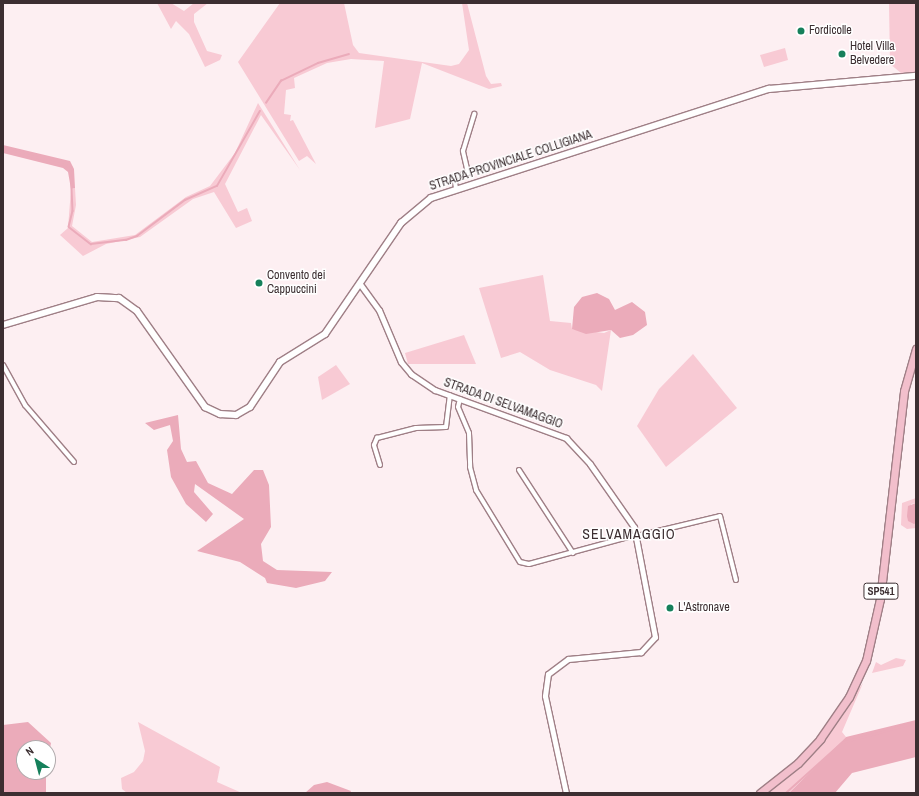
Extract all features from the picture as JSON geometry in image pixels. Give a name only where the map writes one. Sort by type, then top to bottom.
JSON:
[{"type":"main road","name":"STRADA PROVINCIALE COLLIGIANA","points":[[3,325],[97,297],[119,298],[137,311],[203,405],[216,413],[234,415],[250,407],[280,362],[323,337],[408,214],[426,201],[456,188],[769,89],[916,76]]},
{"type":"main road","name":"SP541","points":[[760,793],[798,764],[820,739],[846,702],[866,661],[880,600],[904,391],[916,349]]},
{"type":"street","points":[[456,188],[454,177],[468,173],[463,151],[474,114]]},
{"type":"street","name":"STRADA DI SELVAMAGGIO","points":[[360,284],[379,310],[406,369],[425,385],[570,441],[626,514],[637,536],[655,622],[653,642],[635,653],[565,660],[553,667],[546,680],[546,703],[566,793]]},
{"type":"street","points":[[3,365],[25,405],[74,462]]},
{"type":"street","points":[[380,465],[376,439],[416,428],[446,427],[450,395]]},
{"type":"street","points":[[460,398],[458,408],[469,433],[470,467],[476,490],[518,560],[529,564],[720,516],[736,580]]},
{"type":"street","points":[[519,470],[572,553]]},
{"type":"shaded area","points":[[157,3],[171,3],[184,11],[194,3],[208,3],[194,14],[194,22],[207,51],[222,55],[220,60],[205,67],[189,34],[176,21],[171,29]]},
{"type":"shaded area","points":[[280,3],[344,3],[353,45],[359,53],[451,66],[459,64],[469,50],[462,3],[467,3],[486,76],[491,84],[501,83],[502,86],[489,89],[422,63],[410,119],[375,128],[384,61],[351,59],[327,63],[294,78],[295,88],[286,90],[284,114],[291,115],[290,121],[293,120],[316,164],[307,156],[299,161],[238,62]]},
{"type":"shaded area","points":[[889,3],[915,3],[916,72],[901,73],[890,64]]},
{"type":"shaded area","points":[[785,48],[788,60],[764,67],[760,55]]},
{"type":"shaded area","points":[[258,103],[300,170],[261,115],[225,184],[238,212],[247,208],[252,221],[236,228],[214,192],[193,199],[140,237],[106,244],[83,256],[60,235],[68,228],[71,189],[75,188],[76,205],[72,226],[92,242],[135,235],[186,197],[210,186],[235,153]]},
{"type":"shaded area","points":[[3,145],[70,161],[74,169],[75,188],[71,189],[68,172],[63,168],[3,153]]},
{"type":"shaded area","points":[[543,275],[550,321],[571,323],[572,329],[604,333],[611,330],[602,391],[596,385],[550,370],[520,352],[501,358],[479,288]]},
{"type":"shaded area","points":[[597,293],[609,299],[615,310],[632,302],[645,312],[647,325],[633,335],[620,338],[611,330],[586,334],[572,329],[574,307],[582,297]]},
{"type":"shaded area","points":[[464,335],[476,364],[408,364],[405,353]]},
{"type":"shaded area","points":[[693,354],[737,408],[666,467],[637,426],[659,389]]},
{"type":"shaded area","points":[[336,365],[350,384],[322,400],[318,377]]},
{"type":"shaded area","points":[[178,415],[181,449],[187,462],[196,461],[208,483],[232,494],[254,470],[263,470],[269,485],[271,527],[261,544],[263,561],[277,570],[332,572],[325,581],[296,588],[267,583],[265,578],[240,562],[197,551],[244,519],[195,484],[194,492],[213,514],[206,522],[186,504],[171,477],[167,450],[173,441],[170,425],[154,430],[145,423]]},
{"type":"shaded area","points":[[916,498],[916,503],[911,504],[916,528],[907,529],[901,525],[902,503]]},
{"type":"shaded area","points":[[916,503],[916,523],[914,524],[908,521],[907,516],[908,506]]},
{"type":"shaded area","points":[[896,658],[906,660],[903,666],[872,673],[876,662],[881,665]]},
{"type":"shaded area","points":[[863,683],[842,732],[846,737],[789,793],[767,793],[810,756]]},
{"type":"shaded area","points":[[916,720],[916,757],[852,773],[835,793],[789,793],[846,737]]},
{"type":"shaded area","points":[[28,722],[48,740],[16,740],[16,780],[46,780],[46,793],[3,793],[3,725]]},
{"type":"shaded area","points":[[138,722],[220,767],[217,782],[242,793],[127,793],[122,789],[121,778],[134,772],[143,761],[145,751]]},
{"type":"shaded area","points":[[327,782],[351,791],[350,793],[305,793],[314,785]]},
{"type":"waterway","points":[[266,103],[281,81],[318,63],[349,54]]},
{"type":"waterway","points":[[3,148],[71,167],[73,211],[69,227],[91,244],[126,240],[137,236],[185,200],[217,186],[260,111]]},
{"type":"waterway","points":[[786,793],[842,743],[916,723]]},
{"type":"place","name":"Fordicolle","points":[[801,31]]},
{"type":"place","name":"Hotel Villa Belvedere","points":[[842,54]]},
{"type":"place","name":"Convento dei Cappuccini","points":[[259,283]]},
{"type":"place","name":"L'Astronave","points":[[670,608]]},
{"type":"district","name":"SELVAMAGGIO","points":[[629,534]]}]
